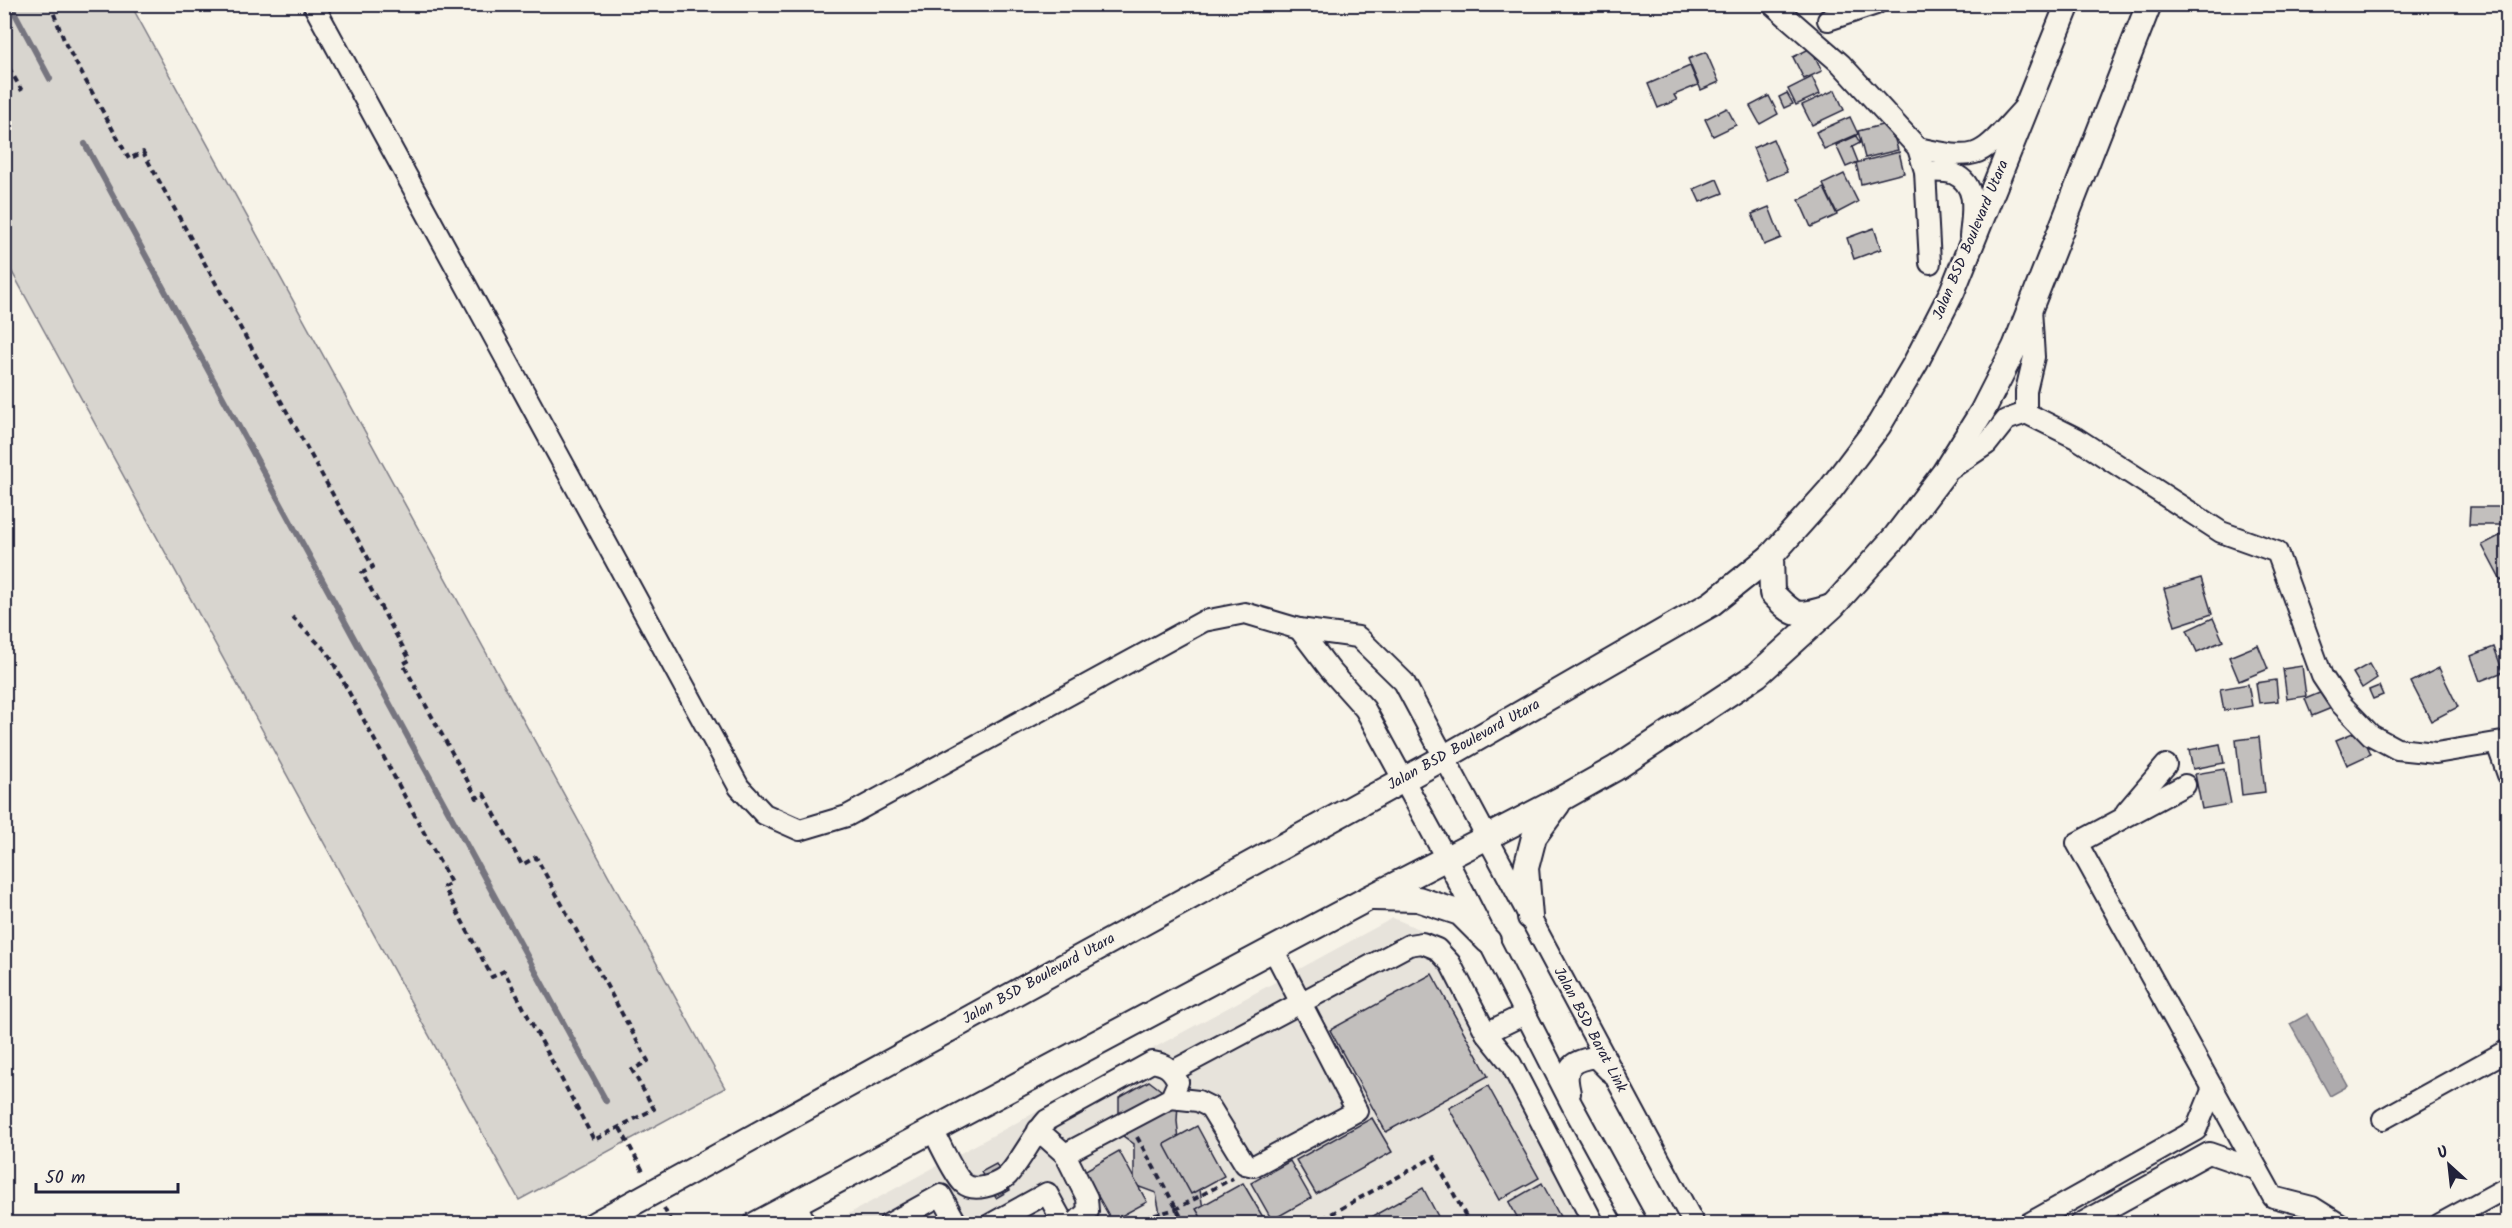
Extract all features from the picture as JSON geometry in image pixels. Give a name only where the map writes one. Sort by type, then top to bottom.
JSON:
[{"type":"main road","name":"Jalan BSD Boulevard Utara","points":[[595,1224],[1445,756],[1711,604],[1771,556],[1830,490],[1879,425],[1915,364],[1952,292],[2068,4]]},
{"type":"main road","points":[[756,1224],[800,1213],[933,1130],[1369,898],[1561,799],[1616,768],[1758,675],[1833,606],[1896,536],[1944,473],[1982,412],[2015,347],[2149,4]]},
{"type":"main road","points":[[1771,556],[1772,593],[1788,610],[1802,616],[1833,606]]},
{"type":"main road","points":[[1530,917],[1526,868],[1534,837],[1561,799]]},
{"type":"main road","points":[[1369,898],[1418,899],[1460,913],[1488,941]]},
{"type":"street","name":"Jalan BSD Barat Link","points":[[314,4],[739,787],[764,814],[800,830],[847,816],[1204,621],[1245,613],[1299,629],[1358,637],[1404,682],[1694,1224]]},
{"type":"street","points":[[1772,4],[1841,64],[1918,148],[1925,171],[1930,263]]},
{"type":"street","points":[[1828,20],[1876,4]]},
{"type":"street","points":[[1918,148],[1958,156],[1975,154],[1991,144],[2028,104]]},
{"type":"street","points":[[1925,171],[1954,174],[1968,185],[1973,203],[1968,253]]},
{"type":"street","points":[[2026,412],[2026,391],[2034,357],[2031,306]]},
{"type":"street","points":[[1944,473],[1987,444],[2006,420],[2026,412],[2076,438],[2221,532],[2277,552],[2322,676],[2340,703],[2371,735],[2397,749],[2436,753],[2502,742],[2508,775]]},
{"type":"street","points":[[1299,629],[1331,671],[1365,709],[1446,858],[1572,1105],[1637,1224]]},
{"type":"street","points":[[2119,821],[2166,765]]},
{"type":"street","points":[[2185,785],[2077,843],[2273,1197],[2312,1207],[2339,1224]]},
{"type":"street","points":[[1173,1071],[1409,945],[1422,944],[1437,949],[1450,963],[1486,1033],[1511,1064],[1594,1224]]},
{"type":"street","points":[[1065,1154],[1171,1098],[1198,1101],[1210,1107],[1245,1164],[1254,1166],[1357,1111],[1273,949]]},
{"type":"street","points":[[1486,1033],[1525,1014]]},
{"type":"street","points":[[2383,1119],[2508,1050]]},
{"type":"street","points":[[1572,1105],[1566,1078],[1570,1065],[1579,1060],[1595,1057],[1617,1080]]},
{"type":"street","points":[[933,1130],[962,1182],[974,1189],[987,1186],[1007,1176],[1047,1120],[1152,1062],[1163,1064],[1173,1071],[1178,1083],[1171,1098]]},
{"type":"street","points":[[2028,1224],[2196,1130],[2213,1088]]},
{"type":"street","points":[[1038,1130],[1065,1154],[1087,1198],[1088,1211],[1074,1224]]},
{"type":"street","points":[[2196,1130],[2209,1153],[2258,1170]]},
{"type":"street","points":[[2080,1224],[2209,1153]]},
{"type":"street","points":[[2440,1224],[2508,1187]]},
{"type":"street","points":[[991,1224],[1047,1193],[1064,1224]]},
{"type":"street","points":[[889,1224],[941,1195],[957,1224]]},
{"type":"path","points":[[50,4],[66,45],[129,159],[143,152],[373,567],[362,573],[411,660],[403,664],[477,798],[484,794],[522,865],[536,857],[643,1051],[648,1061],[632,1070],[654,1109],[594,1140],[504,971],[492,977],[444,887],[451,884],[328,653],[292,617]]},
{"type":"path","points":[[4,59],[22,91]]},
{"type":"path","points":[[1128,1121],[1185,1224]]},
{"type":"path","points":[[1313,1224],[1434,1157],[1470,1224]]},
{"type":"path","points":[[1124,1224],[1176,1209],[1236,1177],[1245,1164]]},
{"type":"shaded area","points":[[4,5],[131,5],[725,1088],[519,1200],[5,259]]},
{"type":"shaded area","points":[[1393,918],[1443,939],[1483,1011],[1516,1052],[1606,1223],[830,1224]]},
{"type":"shaded area","points":[[2308,1014],[2348,1086],[2330,1096],[2290,1024]]},
{"type":"building","points":[[1811,48],[1822,71],[1804,79],[1793,57]]},
{"type":"building","points":[[1706,52],[1719,82],[1701,90],[1688,59]]},
{"type":"building","points":[[1690,66],[1698,85],[1674,95],[1677,100],[1658,108],[1648,84]]},
{"type":"building","points":[[1812,77],[1820,94],[1796,105],[1788,89]]},
{"type":"building","points":[[1835,90],[1844,110],[1812,125],[1802,105]]},
{"type":"building","points":[[1787,93],[1793,104],[1784,108],[1779,97]]},
{"type":"building","points":[[1769,96],[1778,114],[1760,124],[1750,106]]},
{"type":"building","points":[[1727,108],[1736,125],[1713,136],[1705,119]]},
{"type":"building","points":[[1850,117],[1858,134],[1824,149],[1816,132]]},
{"type":"building","points":[[1890,123],[1898,150],[1865,158],[1858,131]]},
{"type":"building","points":[[1856,136],[1860,143],[1852,147],[1858,162],[1846,167],[1836,145]]},
{"type":"building","points":[[1773,139],[1787,172],[1767,180],[1753,148]]},
{"type":"building","points":[[1899,152],[1904,173],[1861,184],[1856,163]]},
{"type":"building","points":[[1844,174],[1858,202],[1837,213],[1823,184]]},
{"type":"building","points":[[1717,179],[1723,193],[1700,202],[1694,189]]},
{"type":"building","points":[[1824,188],[1837,215],[1811,227],[1799,200]]},
{"type":"building","points":[[1769,207],[1781,238],[1764,245],[1752,214]]},
{"type":"building","points":[[1874,228],[1881,249],[1854,259],[1847,238]]},
{"type":"building","points":[[2470,507],[2502,507],[2502,525],[2469,525]]},
{"type":"building","points":[[2503,534],[2508,543],[2508,577],[2501,581],[2482,545]]},
{"type":"building","points":[[2201,578],[2212,614],[2175,626],[2164,589]]},
{"type":"building","points":[[2213,618],[2223,641],[2197,652],[2187,630]]},
{"type":"building","points":[[2258,645],[2268,669],[2239,681],[2229,657]]},
{"type":"building","points":[[2494,647],[2503,672],[2480,681],[2471,656]]},
{"type":"building","points":[[2369,664],[2377,678],[2362,688],[2353,673]]},
{"type":"building","points":[[2302,666],[2306,696],[2287,699],[2283,669]]},
{"type":"building","points":[[2439,668],[2458,707],[2431,721],[2411,682]]},
{"type":"building","points":[[2276,680],[2278,701],[2259,703],[2256,683]]},
{"type":"building","points":[[2248,684],[2252,706],[2224,711],[2220,689]]},
{"type":"building","points":[[2379,686],[2383,695],[2373,699],[2369,690]]},
{"type":"building","points":[[2327,690],[2334,707],[2312,716],[2305,699]]},
{"type":"building","points":[[2360,730],[2371,754],[2347,765],[2336,740]]},
{"type":"building","points":[[2259,737],[2265,792],[2242,795],[2236,740]]},
{"type":"building","points":[[2220,744],[2224,763],[2193,769],[2189,750]]},
{"type":"building","points":[[2224,769],[2231,804],[2202,809],[2195,774]]},
{"type":"building","points":[[1432,974],[1488,1076],[1386,1132],[1330,1030]]},
{"type":"building","points":[[1149,1081],[1178,1103],[1177,1121],[1181,1159],[1197,1170],[1203,1209],[1211,1224],[1162,1224],[1156,1193],[1134,1185],[1134,1144],[1119,1133],[1119,1098]]},
{"type":"building","points":[[1488,1086],[1539,1178],[1499,1200],[1449,1108]]},
{"type":"building","points":[[1372,1118],[1392,1152],[1316,1194],[1296,1160]]},
{"type":"building","points":[[1197,1126],[1224,1176],[1191,1194],[1164,1144]]},
{"type":"building","points":[[1119,1151],[1147,1202],[1112,1221],[1084,1171]]},
{"type":"building","points":[[1290,1161],[1311,1198],[1272,1220],[1251,1183]]},
{"type":"building","points":[[996,1164],[1010,1190],[996,1198],[981,1172]]},
{"type":"building","points":[[1243,1183],[1267,1224],[1205,1224],[1196,1209]]},
{"type":"building","points":[[1542,1183],[1564,1224],[1521,1224],[1509,1202]]},
{"type":"building","points":[[1423,1188],[1442,1224],[1359,1224]]},
{"type":"waterway","points":[[10,4],[50,79]]},
{"type":"waterway","points":[[85,144],[606,1101]]}]
